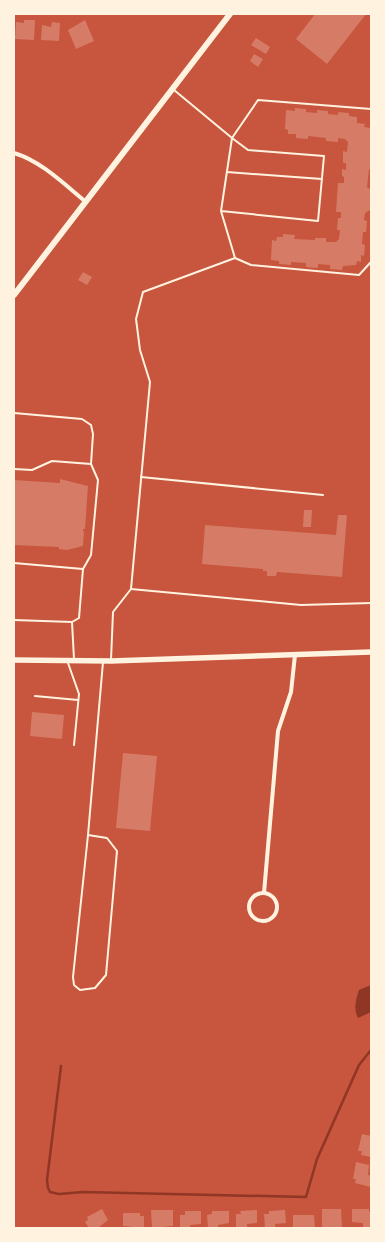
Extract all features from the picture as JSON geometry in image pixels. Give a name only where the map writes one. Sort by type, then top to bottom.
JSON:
[{"type":"main road","points":[[14,295],[230,14]]},
{"type":"main road","points":[[14,660],[111,661],[371,652]]},
{"type":"street","points":[[14,153],[35,162],[86,202]]},
{"type":"street","points":[[264,893],[278,731],[291,692],[295,655]]},
{"type":"street","points":[[264,893],[273,897],[277,906],[271,919],[261,922],[253,918],[248,906],[255,894],[264,893]]},
{"type":"lane","points":[[172,89],[248,150],[324,156],[318,221],[221,211]]},
{"type":"lane","points":[[235,258],[221,211],[226,172],[232,138],[258,100],[371,109]]},
{"type":"lane","points":[[226,172],[322,179]]},
{"type":"lane","points":[[111,661],[113,612],[131,589],[150,382],[140,350],[136,319],[143,292],[235,258],[251,265],[359,275],[371,262]]},
{"type":"lane","points":[[14,413],[82,419],[91,425],[93,434],[91,464],[98,480],[91,555],[83,569],[79,618],[72,622],[14,620]]},
{"type":"lane","points":[[14,470],[32,470],[52,462],[91,464]]},
{"type":"lane","points":[[141,477],[323,495]]},
{"type":"lane","points":[[14,563],[83,569]]},
{"type":"lane","points":[[131,589],[302,605],[371,603]]},
{"type":"lane","points":[[72,622],[71,661],[79,694],[74,745]]},
{"type":"lane","points":[[88,835],[107,838],[117,851],[106,975],[95,988],[80,990],[74,985],[73,977],[104,661]]},
{"type":"lane","points":[[35,696],[78,700]]},
{"type":"shaded area","points":[[371,985],[371,1012],[358,1018],[355,1008],[359,990]]},
{"type":"building","points":[[315,14],[366,14],[327,64],[296,39]]},
{"type":"building","points":[[24,20],[35,20],[34,40],[15,39],[16,22],[24,23]]},
{"type":"building","points":[[85,20],[94,41],[76,49],[68,30]]},
{"type":"building","points":[[52,22],[60,23],[59,41],[41,40],[42,25],[51,27]]},
{"type":"building","points":[[256,38],[270,47],[266,54],[251,45]]},
{"type":"building","points":[[254,54],[263,59],[258,67],[250,61]]},
{"type":"building","points":[[295,108],[317,113],[317,110],[328,111],[328,114],[338,115],[338,112],[349,113],[349,116],[357,117],[357,123],[365,124],[364,127],[371,128],[371,170],[369,169],[367,187],[371,190],[370,210],[365,213],[364,220],[367,221],[366,232],[363,232],[364,256],[361,255],[361,262],[357,261],[356,265],[343,266],[342,270],[330,269],[330,265],[318,264],[318,268],[306,267],[306,263],[291,262],[291,265],[279,264],[279,261],[271,260],[272,240],[276,241],[277,237],[283,237],[283,234],[295,235],[294,239],[315,240],[315,238],[326,238],[326,242],[336,242],[339,239],[340,230],[337,230],[338,218],[341,218],[341,212],[336,212],[338,183],[344,183],[342,169],[346,170],[346,163],[343,163],[343,151],[347,152],[348,142],[345,139],[338,138],[338,142],[326,141],[326,138],[308,136],[308,139],[296,138],[296,134],[288,134],[288,130],[285,129],[286,110],[295,111]]},
{"type":"building","points":[[83,272],[92,277],[87,285],[78,280]]},
{"type":"building","points":[[60,479],[88,486],[83,546],[67,550],[59,549],[59,547],[14,545],[14,480],[60,483]]},
{"type":"building","points":[[304,510],[312,510],[311,527],[303,527]]},
{"type":"building","points":[[338,515],[347,515],[342,577],[277,572],[276,576],[267,576],[267,571],[263,571],[263,569],[202,564],[205,525],[336,535]]},
{"type":"building","points":[[32,712],[64,715],[62,739],[30,736]]},
{"type":"building","points":[[123,753],[157,756],[150,831],[116,828]]},
{"type":"building","points":[[362,1134],[371,1136],[371,1157],[361,1155],[362,1151],[358,1151]]},
{"type":"building","points":[[356,1162],[369,1165],[368,1175],[371,1176],[371,1187],[355,1183],[356,1179],[353,1179]]},
{"type":"building","points":[[102,1209],[108,1220],[100,1228],[89,1228],[85,1222],[88,1220],[87,1217]]},
{"type":"building","points":[[322,1209],[341,1209],[342,1228],[322,1228]]},
{"type":"building","points":[[352,1209],[369,1209],[369,1212],[371,1212],[371,1228],[363,1228],[363,1223],[352,1222]]},
{"type":"building","points":[[151,1210],[173,1210],[173,1226],[152,1228]]},
{"type":"building","points":[[257,1210],[257,1223],[247,1224],[247,1228],[236,1228],[236,1214],[241,1214],[240,1211]]},
{"type":"building","points":[[285,1210],[286,1223],[275,1224],[275,1228],[265,1228],[264,1214],[269,1214],[269,1211]]},
{"type":"building","points":[[185,1211],[201,1211],[201,1224],[190,1225],[190,1228],[180,1228],[180,1215],[185,1215]]},
{"type":"building","points":[[212,1211],[229,1211],[229,1223],[218,1225],[218,1228],[208,1228],[207,1215],[212,1214]]},
{"type":"building","points":[[123,1213],[140,1213],[140,1216],[144,1216],[144,1228],[123,1226]]},
{"type":"building","points":[[293,1215],[314,1215],[315,1228],[293,1228]]},
{"type":"waterway","points":[[61,1066],[47,1180],[50,1192],[59,1194],[83,1192],[306,1197],[317,1159],[359,1065],[371,1050]]}]
